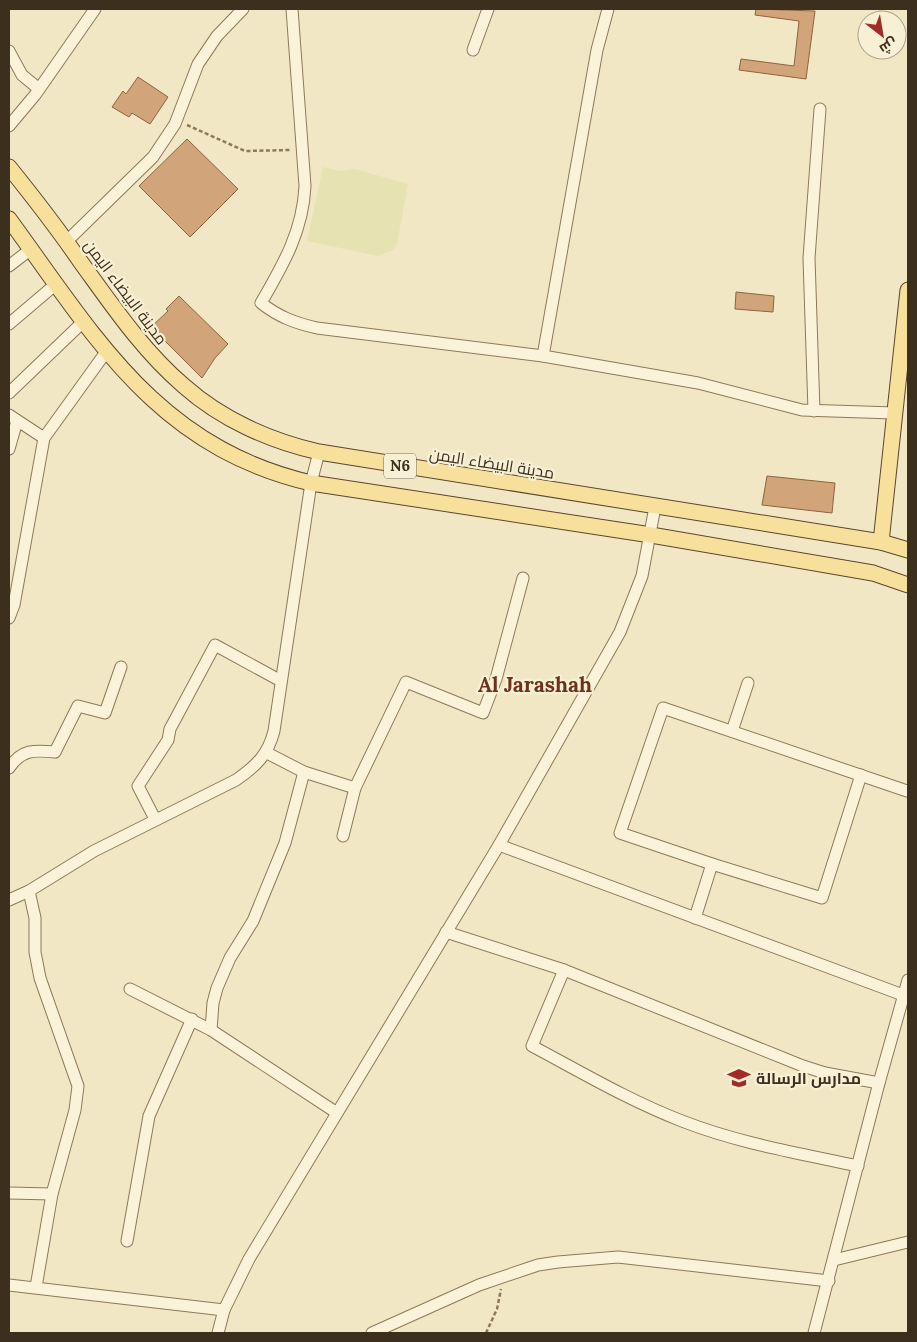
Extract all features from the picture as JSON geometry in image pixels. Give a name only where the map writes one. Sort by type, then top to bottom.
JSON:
[{"type":"main road","name":"مدينة البيضاء اليمن","points":[[9,167],[67,241],[141,344],[184,386],[237,422],[278,440],[319,452],[881,542],[908,550]]},
{"type":"main road","name":"N6","points":[[9,219],[106,352],[144,392],[180,424],[203,439],[250,462],[312,483],[651,534],[873,573],[908,586]]},
{"type":"main road","points":[[881,542],[908,290]]},
{"type":"street","points":[[9,126],[40,89],[95,9]]},
{"type":"street","points":[[67,241],[144,168],[162,145],[176,120],[198,64],[217,36],[243,9]]},
{"type":"street","points":[[292,9],[305,186],[301,221],[283,264],[261,303],[286,319],[317,328],[543,356],[698,383],[814,411],[894,413]]},
{"type":"street","points":[[473,50],[488,9]]},
{"type":"street","points":[[543,356],[597,50],[608,9]]},
{"type":"street","points":[[9,51],[22,74],[40,89]]},
{"type":"street","points":[[814,411],[809,258],[820,109]]},
{"type":"street","points":[[9,266],[31,249]]},
{"type":"street","points":[[9,324],[56,284]]},
{"type":"street","points":[[9,393],[84,321]]},
{"type":"street","points":[[9,618],[14,605],[44,438],[106,352]]},
{"type":"street","points":[[9,449],[13,418],[44,438]]},
{"type":"street","points":[[9,900],[94,851],[236,780],[255,766],[266,754],[274,732],[312,483],[319,452]]},
{"type":"street","points":[[218,1333],[224,1310],[249,1259],[499,845],[620,632],[642,576],[655,506]]},
{"type":"street","points":[[343,836],[356,788],[406,682],[484,713],[496,679],[523,578]]},
{"type":"street","points":[[155,819],[138,786],[168,740],[170,729],[215,645],[281,681]]},
{"type":"street","points":[[9,768],[24,752],[32,750],[55,752],[78,706],[105,713],[121,667]]},
{"type":"street","points":[[732,731],[748,683]]},
{"type":"street","points":[[861,775],[822,898],[620,833],[663,708],[732,731],[861,775],[907,791]]},
{"type":"street","points":[[266,754],[304,772],[356,788]]},
{"type":"street","points":[[211,1030],[213,1003],[217,988],[230,958],[253,921],[285,843],[304,772]]},
{"type":"street","points":[[499,845],[903,995]]},
{"type":"street","points":[[695,918],[712,864]]},
{"type":"street","points":[[29,890],[34,908],[35,952],[40,978],[78,1086],[75,1110],[52,1194],[36,1287]]},
{"type":"street","points":[[446,932],[564,970],[792,1062],[824,1073],[879,1083]]},
{"type":"street","points":[[564,970],[532,1046],[649,1107],[701,1128],[746,1142],[858,1166]]},
{"type":"street","points":[[814,1333],[879,1083],[908,980]]},
{"type":"street","points":[[130,988],[211,1030],[337,1113]]},
{"type":"street","points":[[127,1242],[149,1116],[192,1020]]},
{"type":"street","points":[[9,1193],[52,1194]]},
{"type":"street","points":[[834,1260],[908,1242]]},
{"type":"street","points":[[372,1333],[441,1301],[502,1277],[538,1266],[618,1257],[829,1281]]},
{"type":"street","points":[[9,1285],[224,1310]]},
{"type":"path","points":[[176,120],[245,151],[302,149]]},
{"type":"path","points":[[486,1333],[497,1308],[502,1277]]},
{"type":"shaded area","points":[[323,167],[340,171],[355,169],[408,184],[397,244],[393,250],[378,256],[307,241]]},
{"type":"building","points":[[756,9],[815,11],[806,79],[739,70],[741,59],[794,66],[799,21],[755,15]]},
{"type":"building","points":[[138,77],[168,97],[150,124],[132,113],[129,117],[112,107],[123,91],[126,94]]},
{"type":"building","points":[[187,139],[238,189],[190,237],[139,186]]},
{"type":"building","points":[[736,292],[774,296],[773,312],[735,309]]},
{"type":"building","points":[[179,296],[228,344],[215,358],[202,378],[151,327],[168,311],[166,309]]},
{"type":"building","points":[[767,476],[835,483],[832,513],[762,505]]},
{"type":"place","name":"مدارس الرسالة","points":[[739,1078]]},
{"type":"district","name":"Al Jarashah","points":[[535,685]]}]
